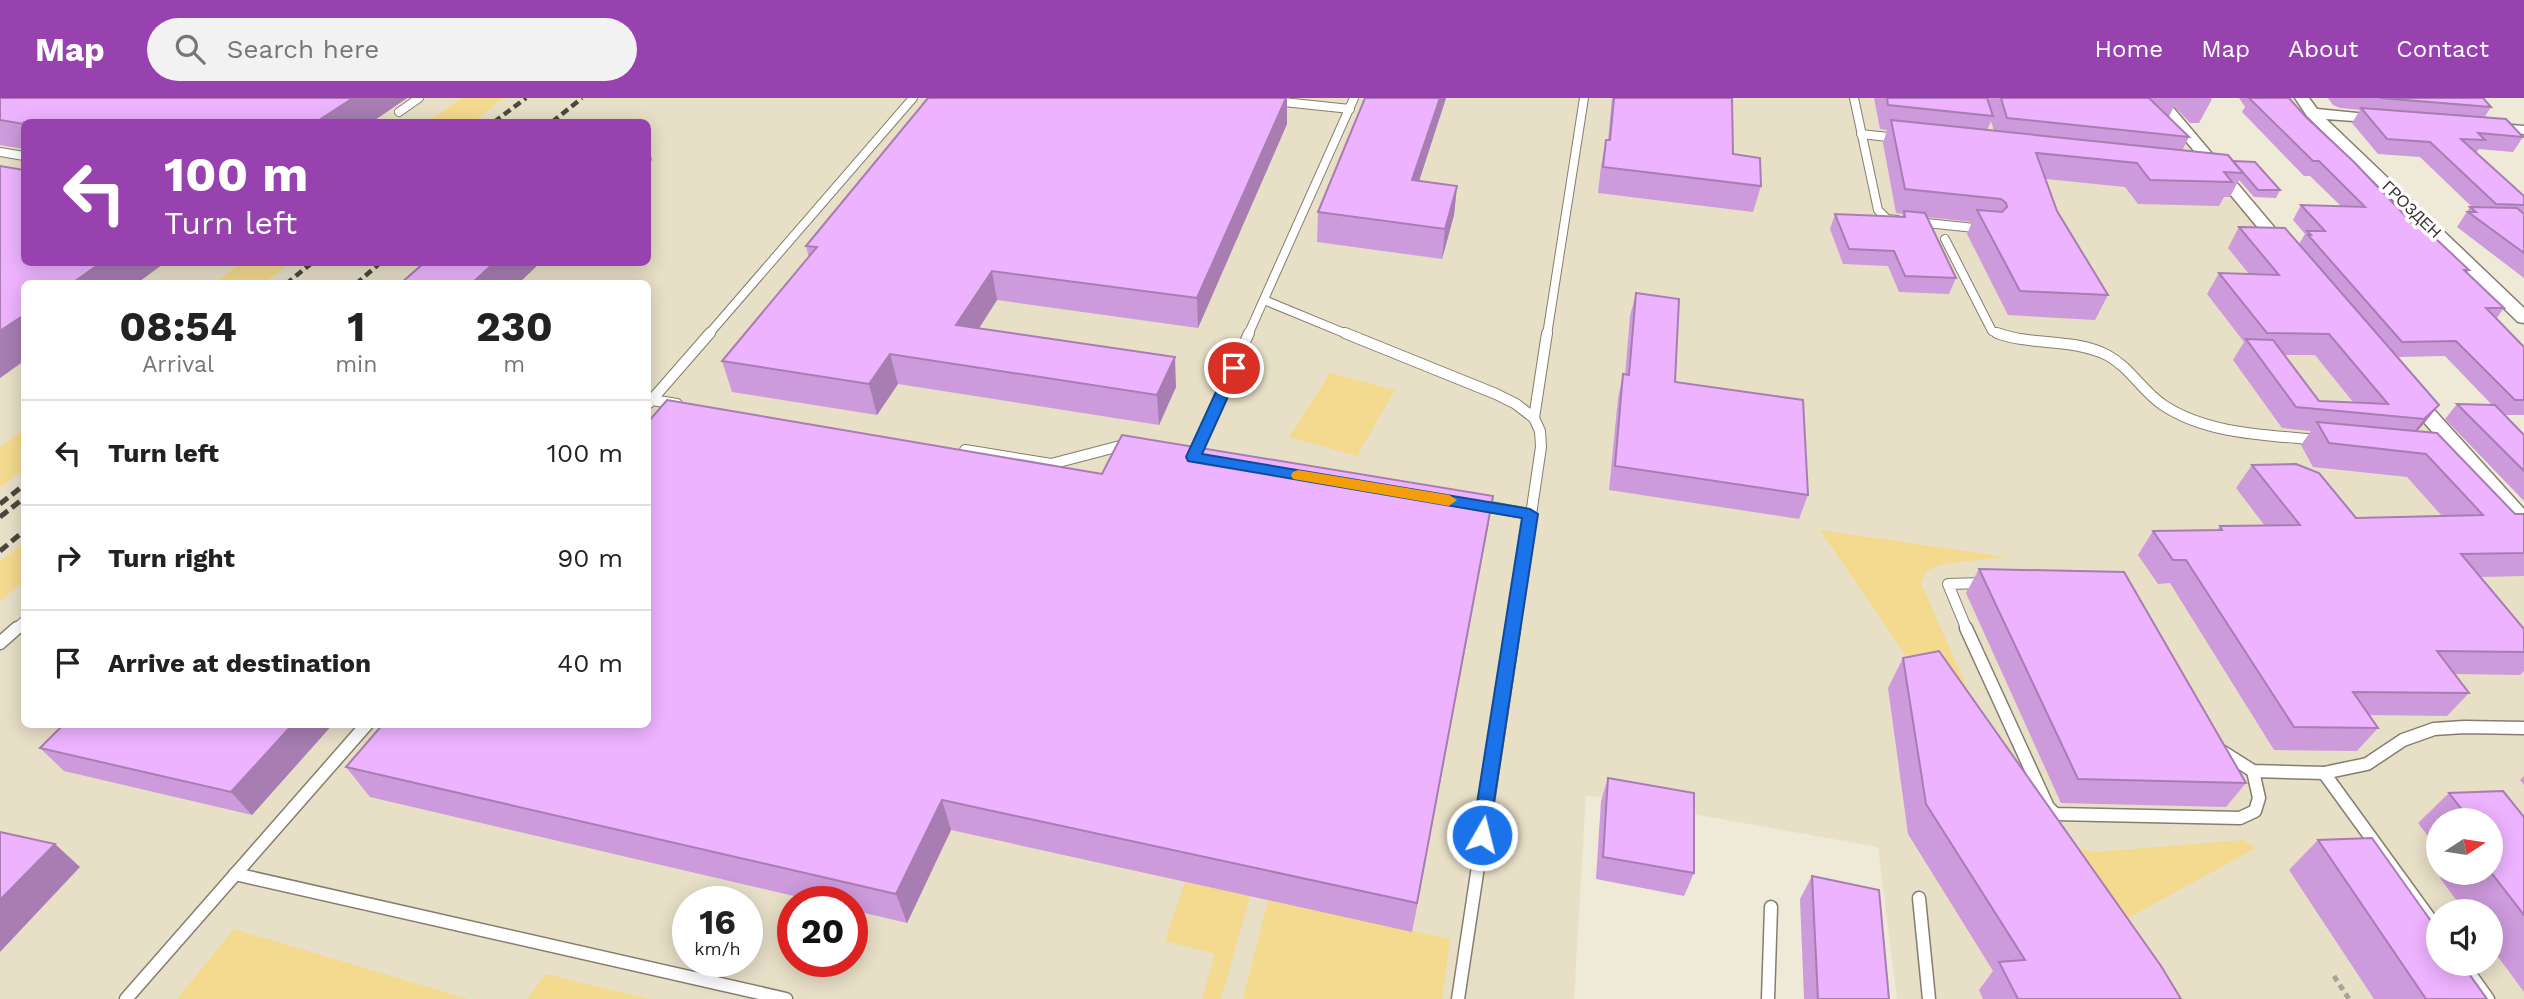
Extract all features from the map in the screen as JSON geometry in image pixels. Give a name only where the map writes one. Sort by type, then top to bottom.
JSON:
[{"type":"street","points":[[2157,98],[2212,172],[2299,266]]},
{"type":"street","name":"ГРОЗДЕН","points":[[2302,98],[2312,113],[2524,318]]},
{"type":"street","points":[[2312,113],[2392,120]]},
{"type":"street","points":[[2471,126],[2524,130]]},
{"type":"street","points":[[2397,380],[2453,453],[2524,522]]},
{"type":"lane","points":[[399,112],[419,98]]},
{"type":"lane","points":[[651,401],[913,98]]},
{"type":"lane","points":[[1194,457],[1354,98]]},
{"type":"lane","points":[[1534,418],[1584,98]]},
{"type":"lane","points":[[1854,98],[1878,210],[1887,219],[1990,230]]},
{"type":"lane","points":[[1268,101],[1350,109]]},
{"type":"lane","points":[[1861,134],[1901,138]]},
{"type":"lane","points":[[0,152],[21,156]]},
{"type":"lane","points":[[1945,239],[1992,331],[2006,338],[2090,349],[2108,355],[2166,407],[2214,426],[2329,441]]},
{"type":"lane","points":[[1264,300],[1496,394],[1516,404],[1534,418],[1540,431],[1541,446],[1458,999]]},
{"type":"lane","points":[[651,385],[663,387]]},
{"type":"lane","points":[[651,402],[693,406]]},
{"type":"lane","points":[[954,449],[1051,464],[1120,446],[1144,450]]},
{"type":"lane","points":[[1181,456],[1207,460]]},
{"type":"lane","points":[[1463,503],[1530,514]]},
{"type":"lane","points":[[1994,583],[1954,582],[1948,584],[1948,589],[2048,807],[2055,814],[2240,818],[2255,811],[2259,799],[2253,771]]},
{"type":"lane","points":[[0,643],[21,625]]},
{"type":"lane","points":[[126,999],[363,728]]},
{"type":"lane","points":[[2218,744],[2225,755],[2253,771],[2324,772],[2354,770],[2378,759],[2405,738],[2424,732],[2446,728],[2524,728]]},
{"type":"lane","points":[[2324,772],[2426,913]]},
{"type":"lane","points":[[235,874],[786,999]]},
{"type":"lane","points":[[1919,898],[1928,999]]},
{"type":"lane","points":[[1768,999],[1771,907]]},
{"type":"lane","points":[[2472,976],[2488,999]]},
{"type":"path","points":[[2334,976],[2349,999]]},
{"type":"shaded area","points":[[0,98],[461,98],[431,119],[21,119],[21,266],[236,266],[218,280],[21,280],[21,431],[0,447]]},
{"type":"shaded area","points":[[461,98],[504,98],[477,119],[431,119]]},
{"type":"shaded area","points":[[504,98],[2152,98],[2188,145],[2451,451],[2524,531],[2524,999],[1897,999],[1878,847],[1586,795],[1574,999],[0,999],[0,601],[21,584],[21,728],[651,728],[651,280],[268,280],[287,266],[651,266],[651,119],[477,119]]},
{"type":"shaded area","points":[[236,266],[287,266],[268,280],[218,280]]},
{"type":"shaded area","points":[[1330,373],[1395,390],[1357,456],[1289,437]]},
{"type":"shaded area","points":[[21,431],[21,471],[0,488],[0,447]]},
{"type":"shaded area","points":[[21,471],[21,544],[0,561],[0,488]]},
{"type":"shaded area","points":[[1820,530],[2007,557],[1942,564],[1926,571],[1921,583],[2012,790],[2061,844],[2095,852],[2243,840],[2256,848],[2097,935]]},
{"type":"shaded area","points":[[21,544],[21,584],[0,601],[0,561]]},
{"type":"shaded area","points":[[1185,882],[1250,896],[1221,999],[1202,999],[1215,954],[1165,941]]},
{"type":"shaded area","points":[[1268,900],[1450,939],[1442,999],[1243,999]]},
{"type":"shaded area","points":[[234,929],[468,999],[177,999]]},
{"type":"shaded area","points":[[546,974],[649,999],[527,999]]},
{"type":"building","points":[[0,98],[353,98],[321,119],[21,119],[21,124],[0,120]]},
{"type":"building","points":[[928,98],[1286,98],[1197,298],[992,271],[956,325],[1175,357],[1157,395],[890,354],[869,384],[722,361],[817,247],[806,246]]},
{"type":"building","points":[[1365,98],[1440,98],[1412,180],[1457,186],[1445,229],[1318,212]]},
{"type":"building","points":[[1614,98],[1732,98],[1733,154],[1760,158],[1761,186],[1603,167],[1606,140],[1610,140]]},
{"type":"building","points":[[1887,98],[1987,98],[1993,116],[1888,105]]},
{"type":"building","points":[[2001,98],[2149,98],[2189,137],[2007,118]]},
{"type":"building","points":[[2249,98],[2289,98],[2412,223],[2416,220],[2469,270],[2464,270],[2504,308],[2486,308],[2524,347],[2524,400],[2515,400],[2456,341],[2402,342],[2308,235],[2311,235],[2307,231],[2325,231],[2301,205],[2365,207]]},
{"type":"building","points":[[2380,98],[2483,98],[2491,107]]},
{"type":"building","points":[[2361,108],[2506,119],[2523,137],[2478,133],[2485,140],[2461,139],[2524,196],[2524,205],[2496,204],[2430,142],[2387,139]]},
{"type":"building","points":[[1891,120],[2228,155],[2243,173],[2224,172],[2232,182],[2150,180],[2137,163],[2036,153],[2057,211],[2108,295],[2020,291],[1977,210],[2002,212],[2007,207],[2006,203],[2001,199],[1905,189]]},
{"type":"building","points":[[2233,161],[2255,162],[2280,190],[2258,190]]},
{"type":"building","points":[[0,166],[21,170],[21,266],[96,266],[77,280],[21,280],[21,317],[0,331]]},
{"type":"building","points":[[2470,207],[2517,208],[2524,214],[2524,253],[2468,212],[2476,212]]},
{"type":"building","points":[[1904,211],[1925,213],[1956,278],[1905,276],[1894,251],[1849,249],[1835,214],[1905,217]]},
{"type":"building","points":[[2239,227],[2285,228],[2439,405],[2424,419],[2296,407],[2246,339],[2273,340],[2319,401],[2388,404],[2329,334],[2267,333],[2219,273],[2279,275]]},
{"type":"building","points":[[420,266],[491,266],[475,280],[405,280]]},
{"type":"building","points":[[1636,293],[1679,299],[1675,382],[1803,400],[1808,495],[1615,466],[1623,374],[1629,375]]},
{"type":"building","points":[[667,400],[1102,474],[1122,435],[1493,496],[1417,903],[942,800],[896,894],[346,767],[380,728],[651,728],[651,419]]},
{"type":"building","points":[[2457,404],[2495,405],[2524,435],[2524,471]]},
{"type":"building","points":[[2317,422],[2437,433],[2515,514],[2524,514],[2524,553],[2461,554],[2524,629],[2524,652],[2437,651],[2469,693],[2353,692],[2378,728],[2294,727],[2186,560],[2173,560],[2153,531],[2222,530],[2220,526],[2300,525],[2252,465],[2296,464],[2319,473],[2356,518],[2483,515],[2426,454],[2329,443]]},
{"type":"building","points":[[1979,569],[2124,572],[2246,783],[2078,779]]},
{"type":"building","points":[[1939,651],[2161,966],[2181,999],[2018,999],[1999,962],[2025,960],[1926,804],[1903,658]]},
{"type":"building","points":[[60,728],[289,728],[231,792],[40,748]]},
{"type":"building","points":[[1608,778],[1694,793],[1694,873],[1603,857]]},
{"type":"building","points":[[2503,791],[2524,817],[2524,915],[2502,886],[2503,808],[2461,808],[2449,793]]},
{"type":"building","points":[[0,832],[55,844],[0,900]]},
{"type":"building","points":[[2372,838],[2426,914],[2426,976],[2471,976],[2487,999],[2426,999],[2318,840]]},
{"type":"building","points":[[1812,876],[1879,890],[1889,999],[1818,999]]},
{"type":"railway","points":[[498,119],[526,98]]},
{"type":"railway","points":[[556,119],[582,98]]},
{"type":"railway","points":[[291,280],[308,266]]},
{"type":"railway","points":[[361,280],[376,266]]},
{"type":"railway","points":[[0,504],[21,487]]},
{"type":"railway","points":[[0,517],[21,500]]},
{"type":"railway","points":[[0,551],[21,534]]},
{"type":"slow traffic","points":[[1298,475],[1449,500]]},
{"type":"route","points":[[1234,368],[1194,457],[1530,514],[1482,835]]}]
